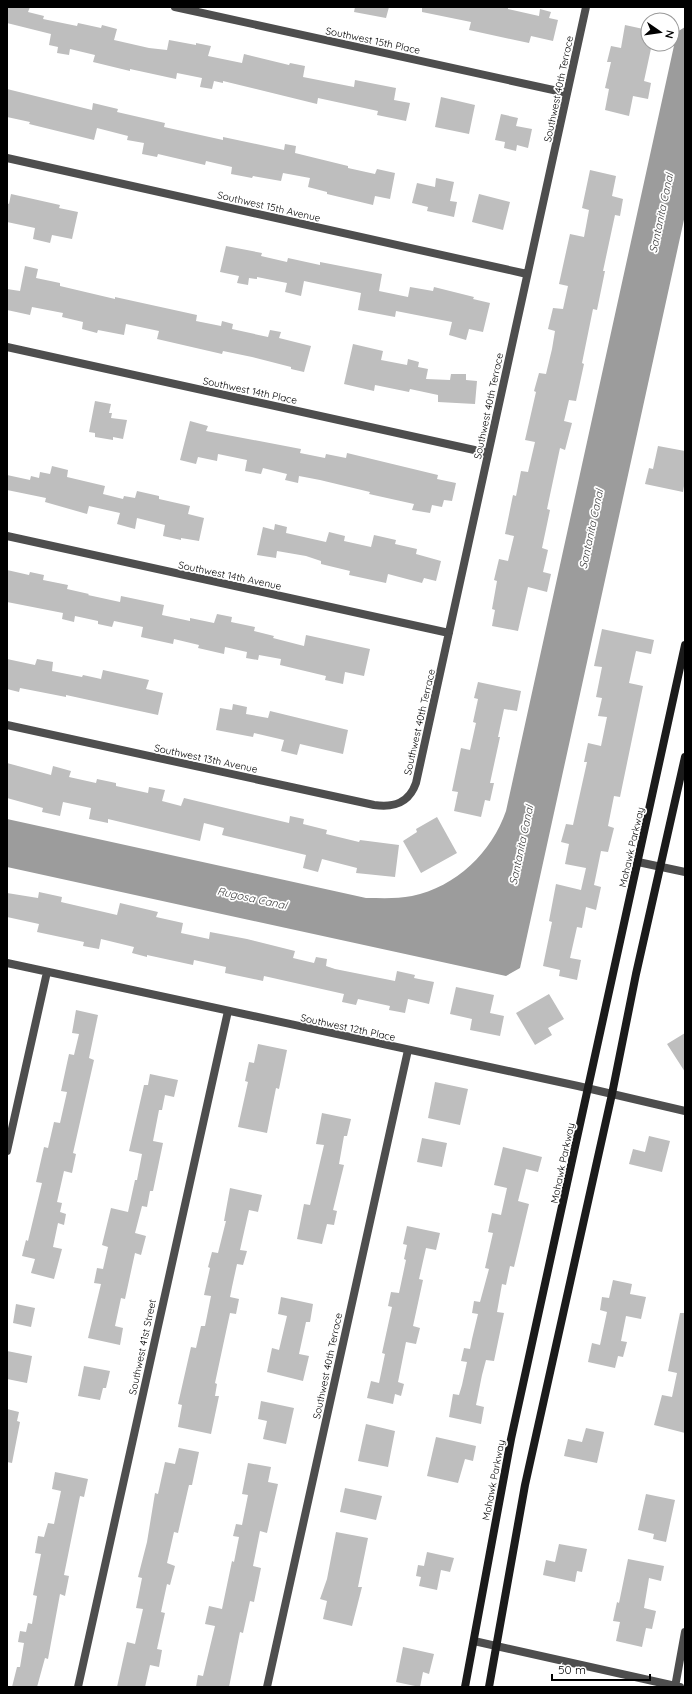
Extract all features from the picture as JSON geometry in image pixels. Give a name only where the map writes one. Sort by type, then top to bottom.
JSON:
[{"type":"street","name":"Southwest 15th Place","points":[[175,7],[567,93]]},
{"type":"street","name":"Southwest 40th Terrace","points":[[400,804],[410,795],[416,782],[586,7]]},
{"type":"street","name":"Southwest 15th Avenue","points":[[7,158],[527,274]]},
{"type":"street","name":"Southwest 14th Place","points":[[7,347],[488,453]]},
{"type":"street","name":"Southwest 14th Avenue","points":[[7,536],[449,632]]},
{"type":"street","name":"Mohawk Parkway","points":[[465,1687],[511,1439],[685,645]]},
{"type":"street","name":"Southwest 13th Avenue","points":[[7,725],[374,805],[387,806],[400,804]]},
{"type":"street","points":[[489,1687],[525,1485],[612,1094],[636,974],[685,757]]},
{"type":"street","points":[[638,862],[685,872]]},
{"type":"street","name":"Southwest 12th Place","points":[[7,963],[685,1111]]},
{"type":"street","points":[[7,1151],[47,972]]},
{"type":"street","name":"Southwest 41st Street","points":[[78,1687],[228,1011]]},
{"type":"street","name":"Southwest 40th Terrace","points":[[267,1687],[408,1050]]},
{"type":"street","points":[[474,1641],[677,1687],[685,1632]]},
{"type":"water","points":[[685,27],[685,215],[520,968],[506,976],[7,867],[7,819],[366,898],[401,898],[428,891],[443,885],[457,876],[482,854],[500,826],[506,811],[673,52],[680,52],[680,30]]},
{"type":"building","points":[[7,7],[30,7],[28,12],[44,16],[43,19],[77,26],[78,23],[101,28],[102,25],[117,29],[114,40],[149,48],[167,50],[169,40],[196,45],[196,43],[211,46],[208,56],[242,63],[244,54],[289,65],[290,63],[305,66],[303,77],[354,87],[355,80],[396,88],[394,100],[410,103],[406,121],[377,115],[378,111],[318,98],[317,104],[223,81],[223,83],[214,81],[212,89],[200,87],[202,78],[177,73],[176,79],[130,69],[130,71],[93,62],[95,55],[70,49],[69,55],[57,53],[58,47],[49,45],[51,34],[7,23]]},
{"type":"building","points":[[355,7],[389,7],[386,18],[354,12]]},
{"type":"building","points":[[422,7],[508,7],[508,9],[539,16],[540,9],[551,12],[549,18],[558,20],[553,41],[531,36],[529,43],[469,30],[471,22],[422,12]]},
{"type":"building","points":[[625,25],[640,28],[640,52],[650,52],[644,81],[651,83],[648,99],[633,96],[629,116],[605,110],[609,89],[605,88],[611,62],[607,62],[611,46],[621,48]]},
{"type":"building","points":[[7,89],[92,110],[93,103],[118,109],[117,112],[165,123],[164,127],[223,140],[223,137],[284,150],[285,144],[296,146],[295,153],[348,166],[348,168],[375,174],[377,169],[395,173],[390,199],[375,196],[373,205],[327,194],[327,192],[308,187],[310,178],[283,173],[281,181],[253,176],[252,178],[231,174],[232,167],[206,161],[205,165],[158,154],[157,157],[142,154],[144,143],[127,140],[128,136],[97,128],[94,140],[29,124],[30,122],[7,117]]},
{"type":"building","points":[[441,97],[475,105],[469,134],[435,127]]},
{"type":"building","points":[[501,114],[518,118],[516,126],[532,129],[528,148],[517,145],[516,151],[504,148],[505,142],[495,140]]},
{"type":"building","points":[[590,170],[616,176],[612,196],[623,199],[620,216],[615,215],[603,271],[605,271],[597,310],[593,309],[576,401],[569,400],[564,421],[572,423],[565,450],[560,448],[547,509],[550,510],[542,548],[548,550],[543,572],[551,574],[547,592],[528,587],[518,631],[492,626],[495,610],[492,609],[497,581],[494,580],[499,559],[508,561],[514,536],[505,534],[513,495],[516,496],[521,471],[528,472],[535,442],[525,440],[536,392],[534,391],[539,373],[546,374],[552,349],[555,331],[548,329],[553,308],[563,309],[568,286],[559,284],[570,234],[584,237],[589,210],[582,208]]},
{"type":"building","points":[[436,178],[454,182],[450,201],[457,202],[454,217],[427,211],[428,207],[412,203],[417,183],[435,187]]},
{"type":"building","points":[[11,194],[60,205],[59,208],[78,212],[72,239],[52,235],[50,243],[33,239],[35,228],[7,222],[7,203],[9,204]]},
{"type":"building","points":[[479,194],[510,202],[503,230],[472,222]]},
{"type":"building","points":[[226,246],[262,253],[261,256],[287,262],[288,258],[320,265],[320,262],[382,274],[379,291],[408,297],[410,287],[433,291],[434,287],[474,297],[473,299],[490,303],[483,332],[469,329],[466,340],[449,335],[452,322],[396,311],[395,317],[358,310],[361,293],[304,281],[301,296],[285,292],[287,283],[257,277],[257,279],[249,278],[248,285],[237,283],[239,276],[220,272]]},
{"type":"building","points":[[25,266],[38,269],[36,278],[60,283],[60,286],[115,299],[115,297],[197,315],[196,321],[221,326],[222,321],[233,324],[232,329],[268,337],[270,330],[281,332],[279,338],[311,346],[304,372],[291,369],[291,367],[252,357],[223,351],[222,354],[157,339],[159,331],[126,324],[124,335],[98,330],[97,333],[82,329],[83,322],[62,317],[63,313],[32,307],[30,315],[7,310],[7,289],[20,291]]},
{"type":"building","points":[[353,344],[383,351],[381,360],[407,365],[408,359],[419,362],[418,367],[428,369],[426,379],[450,380],[451,374],[466,374],[466,380],[477,381],[475,404],[438,402],[438,395],[410,389],[409,392],[375,385],[374,391],[344,384]]},
{"type":"building","points":[[95,401],[111,404],[109,413],[112,413],[111,418],[127,420],[123,439],[113,437],[113,440],[95,437],[95,433],[89,432]]},
{"type":"building","points":[[190,421],[208,426],[206,431],[301,449],[300,453],[325,458],[326,454],[346,458],[347,453],[438,475],[437,479],[456,483],[452,501],[444,500],[442,507],[432,505],[430,513],[412,510],[414,504],[369,494],[370,492],[320,480],[299,476],[298,483],[285,480],[287,474],[263,468],[261,474],[245,471],[247,460],[218,454],[217,461],[198,457],[196,464],[180,460]]},
{"type":"building","points":[[658,446],[685,451],[685,480],[683,492],[645,484],[649,468],[653,469]]},
{"type":"building","points":[[52,466],[68,470],[67,477],[105,486],[103,494],[123,499],[124,496],[135,498],[137,491],[159,496],[159,499],[190,506],[188,514],[204,518],[199,541],[181,538],[181,540],[163,536],[165,525],[137,518],[135,529],[117,524],[120,513],[89,506],[87,514],[45,502],[46,498],[7,490],[7,475],[30,480],[31,476],[39,478],[40,472],[50,474]]},
{"type":"building","points":[[275,524],[287,527],[286,533],[326,542],[329,532],[345,536],[344,541],[371,547],[374,535],[396,540],[395,544],[417,549],[416,554],[441,561],[436,581],[424,578],[422,583],[388,574],[386,583],[349,575],[350,571],[321,564],[321,561],[306,556],[277,551],[276,558],[257,555],[263,527],[274,530]]},
{"type":"building","points":[[7,570],[29,575],[30,572],[44,575],[43,580],[68,585],[67,589],[89,594],[88,595],[120,602],[121,596],[164,605],[162,615],[190,621],[190,618],[214,623],[217,614],[232,617],[231,622],[255,627],[254,631],[274,636],[273,638],[304,646],[306,635],[370,649],[364,676],[345,672],[343,684],[325,680],[326,676],[280,665],[281,659],[259,655],[258,660],[246,658],[247,652],[225,647],[224,654],[198,648],[199,645],[174,639],[173,644],[141,637],[143,627],[114,621],[112,627],[98,624],[98,621],[75,616],[74,622],[62,619],[63,613],[7,602]]},
{"type":"building","points":[[602,629],[654,640],[651,654],[636,651],[629,683],[643,686],[620,797],[614,796],[608,826],[614,828],[608,852],[601,851],[594,885],[601,887],[596,910],[586,907],[582,928],[577,927],[570,958],[581,960],[577,980],[559,976],[560,970],[543,966],[552,922],[549,921],[556,884],[581,890],[586,868],[565,864],[569,844],[561,842],[566,824],[573,825],[587,762],[584,762],[588,743],[601,746],[607,717],[598,716],[602,698],[596,697],[602,667],[594,666]]},
{"type":"building","points":[[7,659],[35,665],[37,659],[53,662],[52,671],[82,677],[83,675],[101,679],[103,670],[149,680],[146,689],[163,693],[158,715],[66,695],[66,697],[20,688],[19,692],[7,689]]},
{"type":"building","points":[[478,682],[521,691],[517,711],[504,709],[498,737],[500,737],[490,783],[494,783],[490,801],[485,800],[481,817],[454,811],[458,792],[452,791],[461,748],[470,750],[476,723],[473,722],[478,699],[474,698]]},
{"type":"building","points":[[233,704],[247,707],[246,714],[268,718],[270,711],[348,730],[343,754],[300,744],[297,755],[281,751],[284,740],[254,733],[253,737],[216,730],[220,708],[232,710]]},
{"type":"building","points":[[7,763],[51,775],[53,766],[71,771],[69,777],[96,783],[97,779],[116,783],[116,786],[148,793],[149,787],[165,790],[162,801],[181,806],[184,798],[289,823],[290,816],[304,819],[303,824],[327,830],[326,834],[359,842],[360,840],[399,845],[395,877],[356,873],[357,868],[322,859],[318,872],[303,868],[306,855],[222,835],[224,828],[204,823],[200,841],[108,819],[108,823],[89,819],[91,808],[63,802],[60,816],[42,812],[43,808],[7,798]]},
{"type":"building","points":[[437,817],[457,853],[421,873],[403,841],[417,832],[416,829]]},
{"type":"building","points":[[39,892],[62,897],[61,902],[117,915],[120,903],[158,912],[156,917],[183,923],[181,933],[209,939],[210,932],[247,939],[295,951],[293,958],[314,963],[316,957],[327,959],[326,966],[335,969],[395,981],[397,971],[415,975],[414,978],[434,982],[429,1004],[408,999],[405,1013],[389,1010],[390,1006],[358,999],[356,1005],[342,1002],[344,994],[264,976],[263,981],[225,973],[226,967],[194,960],[193,965],[147,955],[147,957],[132,953],[134,947],[101,939],[99,949],[83,946],[84,942],[37,932],[39,924],[7,917],[7,893],[38,898]]},
{"type":"building","points":[[456,987],[494,995],[490,1013],[504,1016],[500,1036],[470,1030],[472,1019],[450,1014]]},
{"type":"building","points":[[549,994],[564,1019],[548,1028],[552,1035],[535,1045],[516,1013]]},
{"type":"building","points":[[76,1010],[98,1015],[89,1058],[94,1060],[73,1153],[76,1154],[72,1173],[64,1171],[57,1202],[62,1203],[60,1212],[66,1214],[64,1225],[58,1223],[53,1247],[62,1249],[54,1279],[31,1273],[35,1259],[22,1256],[26,1240],[28,1241],[42,1183],[36,1182],[44,1147],[48,1148],[54,1122],[60,1123],[67,1092],[61,1091],[69,1054],[74,1055],[79,1034],[72,1033]]},
{"type":"building","points":[[685,1033],[685,1072],[667,1044]]},
{"type":"building","points":[[258,1044],[287,1050],[279,1089],[276,1088],[267,1133],[238,1127],[248,1082],[245,1081],[249,1062],[254,1063]]},
{"type":"building","points":[[150,1074],[178,1080],[174,1097],[165,1095],[162,1110],[159,1110],[153,1141],[163,1143],[153,1191],[150,1191],[147,1207],[142,1206],[135,1233],[146,1236],[141,1255],[135,1253],[125,1299],[121,1298],[115,1326],[123,1328],[120,1345],[88,1338],[101,1284],[94,1283],[97,1268],[103,1269],[108,1247],[102,1245],[111,1208],[128,1212],[135,1180],[137,1180],[142,1154],[129,1151],[144,1085],[148,1085]]},
{"type":"building","points":[[435,1082],[468,1089],[460,1125],[428,1118]]},
{"type":"building","points":[[322,1113],[351,1119],[347,1136],[344,1136],[339,1164],[344,1165],[333,1210],[337,1211],[334,1225],[327,1224],[322,1244],[297,1239],[304,1204],[310,1205],[324,1145],[316,1144]]},
{"type":"building","points":[[649,1136],[670,1141],[662,1172],[629,1164],[633,1149],[645,1152]]},
{"type":"building","points":[[422,1138],[447,1143],[442,1167],[417,1162]]},
{"type":"building","points":[[503,1147],[542,1157],[538,1172],[526,1169],[518,1201],[529,1204],[514,1267],[510,1266],[506,1285],[502,1284],[497,1312],[504,1313],[494,1361],[486,1360],[482,1375],[476,1405],[484,1407],[481,1424],[449,1417],[453,1394],[459,1395],[467,1362],[461,1361],[464,1348],[470,1349],[478,1314],[472,1313],[474,1301],[480,1302],[489,1269],[485,1268],[493,1233],[488,1232],[492,1213],[501,1215],[507,1188],[494,1185]]},
{"type":"building","points":[[230,1188],[262,1195],[258,1212],[249,1210],[240,1250],[247,1251],[243,1265],[237,1264],[232,1287],[230,1297],[239,1299],[236,1314],[230,1313],[215,1383],[217,1384],[215,1396],[219,1396],[211,1434],[178,1427],[182,1405],[178,1404],[191,1347],[196,1348],[201,1326],[205,1326],[211,1296],[204,1295],[210,1268],[208,1267],[212,1252],[218,1253],[226,1221],[224,1221]]},
{"type":"building","points":[[407,1226],[440,1233],[436,1250],[426,1248],[419,1279],[423,1280],[413,1326],[420,1328],[416,1344],[406,1342],[398,1382],[404,1384],[401,1396],[395,1394],[393,1404],[367,1398],[371,1381],[379,1383],[385,1354],[382,1353],[392,1307],[388,1306],[391,1292],[399,1293],[406,1260],[404,1259],[407,1245],[403,1244]]},
{"type":"building","points":[[613,1280],[632,1284],[630,1294],[646,1297],[641,1319],[626,1316],[621,1341],[627,1342],[623,1357],[618,1356],[615,1368],[588,1362],[592,1343],[600,1345],[607,1312],[600,1310],[602,1297],[609,1298]]},
{"type":"building","points":[[281,1297],[313,1304],[310,1322],[306,1322],[299,1354],[309,1356],[303,1381],[267,1372],[272,1348],[279,1350],[287,1316],[278,1314]]},
{"type":"building","points":[[16,1304],[35,1308],[31,1327],[13,1323]]},
{"type":"building","points":[[680,1313],[685,1313],[685,1433],[654,1425],[662,1395],[672,1397],[677,1373],[668,1371]]},
{"type":"building","points":[[7,1351],[32,1356],[27,1383],[7,1379]]},
{"type":"building","points":[[84,1366],[110,1371],[106,1388],[103,1388],[100,1400],[78,1396]]},
{"type":"building","points":[[261,1401],[294,1408],[286,1444],[263,1439],[267,1421],[258,1419]]},
{"type":"building","points":[[7,1409],[19,1412],[17,1421],[20,1422],[12,1463],[7,1462]]},
{"type":"building","points":[[366,1424],[395,1431],[388,1467],[358,1461]]},
{"type":"building","points":[[586,1428],[604,1432],[597,1463],[564,1456],[568,1439],[582,1442]]},
{"type":"building","points":[[436,1437],[476,1446],[473,1461],[465,1459],[458,1483],[427,1476]]},
{"type":"building","points":[[179,1448],[199,1452],[192,1485],[189,1485],[178,1533],[174,1532],[167,1563],[175,1566],[170,1585],[167,1584],[161,1612],[165,1613],[157,1649],[162,1650],[159,1667],[150,1665],[145,1687],[117,1687],[127,1642],[135,1644],[143,1609],[136,1608],[142,1578],[138,1577],[147,1542],[155,1493],[158,1494],[165,1462],[175,1464]]},
{"type":"building","points":[[248,1463],[271,1467],[268,1482],[278,1484],[267,1533],[260,1531],[253,1566],[261,1568],[254,1602],[250,1601],[243,1633],[240,1632],[229,1687],[196,1687],[198,1675],[203,1676],[215,1626],[205,1624],[209,1606],[222,1609],[232,1561],[234,1562],[239,1537],[233,1536],[236,1524],[242,1525],[248,1495],[242,1494]]},
{"type":"building","points":[[55,1472],[88,1479],[84,1497],[80,1496],[64,1575],[69,1576],[65,1596],[60,1594],[48,1659],[45,1658],[37,1687],[12,1687],[17,1667],[20,1667],[24,1643],[18,1642],[20,1631],[26,1632],[28,1623],[32,1624],[37,1596],[33,1595],[41,1554],[35,1553],[38,1536],[44,1537],[48,1523],[54,1524],[61,1491],[52,1489]]},
{"type":"building","points":[[345,1488],[382,1496],[376,1520],[340,1512]]},
{"type":"building","points":[[646,1494],[675,1500],[666,1542],[653,1539],[654,1534],[638,1530]]},
{"type":"building","points":[[336,1532],[368,1538],[358,1587],[362,1587],[352,1626],[323,1619],[327,1601],[320,1599],[327,1579]]},
{"type":"building","points":[[559,1544],[587,1549],[582,1572],[577,1571],[575,1582],[543,1575],[546,1560],[555,1562]]},
{"type":"building","points":[[427,1552],[454,1558],[450,1572],[441,1570],[437,1590],[419,1586],[421,1577],[416,1576],[418,1565],[424,1566]]},
{"type":"building","points":[[628,1559],[664,1566],[661,1581],[649,1578],[644,1608],[656,1611],[652,1629],[646,1628],[642,1647],[616,1641],[620,1622],[613,1621],[617,1602],[619,1603]]},
{"type":"building","points":[[403,1647],[434,1654],[429,1674],[423,1672],[420,1687],[396,1682]]},
{"type":"water label","name":"Santanita Canal","points":[[661,213]]},
{"type":"water label","name":"Santanita Canal","points":[[591,529]]},
{"type":"water label","name":"Santanita Canal","points":[[521,845]]},
{"type":"water label","name":"Rugosa Canal","points":[[252,898]]}]
